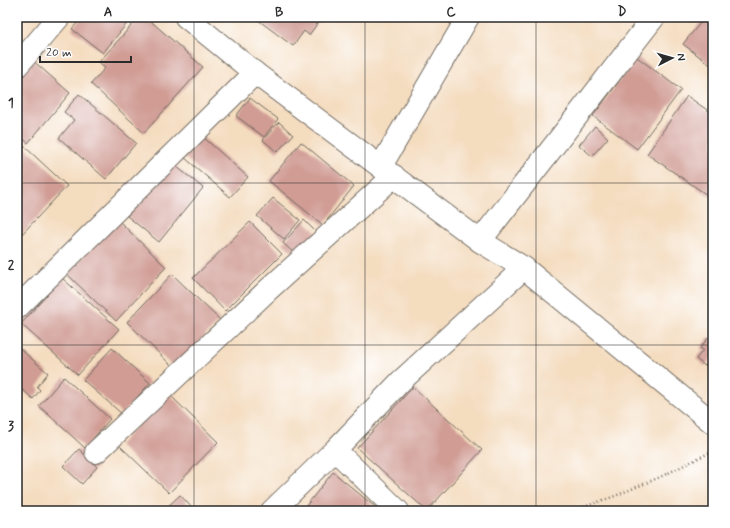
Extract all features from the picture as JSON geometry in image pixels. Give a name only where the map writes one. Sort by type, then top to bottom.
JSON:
[{"type":"street","points":[[17,66],[59,17]]},
{"type":"street","points":[[186,17],[255,73],[480,241],[524,268],[713,423]]},
{"type":"street","points":[[96,452],[258,300],[387,171],[468,17]]},
{"type":"street","points":[[480,241],[654,17]]},
{"type":"street","points":[[17,308],[255,73]]},
{"type":"street","points":[[272,511],[401,381],[524,268]]},
{"type":"street","points":[[334,450],[398,511]]},
{"type":"path","points":[[572,511],[615,496],[658,478],[713,451]]},
{"type":"building","points":[[82,17],[132,17],[103,53],[72,29]]},
{"type":"building","points":[[139,17],[146,17],[203,67],[144,133],[91,84],[105,68],[99,62]]},
{"type":"building","points":[[254,17],[316,17],[320,20],[309,35],[304,31],[293,46]]},
{"type":"building","points":[[705,17],[713,17],[713,67],[683,44]]},
{"type":"building","points":[[637,57],[681,90],[637,149],[593,116]]},
{"type":"building","points":[[31,59],[70,93],[28,143],[17,133],[17,75]]},
{"type":"building","points":[[79,94],[136,143],[106,179],[59,138],[74,120],[64,112]]},
{"type":"building","points":[[687,96],[713,114],[713,199],[647,154]]},
{"type":"building","points":[[250,98],[278,119],[264,137],[236,116]]},
{"type":"building","points":[[279,122],[293,135],[277,152],[263,140]]},
{"type":"building","points":[[595,126],[608,138],[592,156],[579,145]]},
{"type":"building","points":[[202,136],[248,177],[230,197],[184,157]]},
{"type":"building","points":[[301,142],[354,186],[323,225],[269,181]]},
{"type":"building","points":[[24,146],[67,186],[22,234],[17,229],[17,186],[20,183],[17,181],[17,153]]},
{"type":"building","points":[[171,162],[203,188],[159,242],[127,216]]},
{"type":"building","points":[[273,198],[300,220],[284,239],[257,216]]},
{"type":"building","points":[[118,220],[166,267],[116,321],[67,274]]},
{"type":"building","points":[[304,220],[318,234],[297,256],[283,243]]},
{"type":"building","points":[[250,222],[282,254],[225,311],[193,278]]},
{"type":"building","points":[[172,274],[220,320],[174,368],[127,322]]},
{"type":"building","points":[[62,278],[119,329],[78,375],[21,324]]},
{"type":"building","points":[[709,337],[713,341],[713,358],[712,357],[705,366],[696,359],[703,350],[700,348]]},
{"type":"building","points":[[17,346],[48,373],[37,387],[40,390],[33,399],[17,385]]},
{"type":"building","points":[[112,348],[150,383],[122,414],[83,380]]},
{"type":"building","points":[[64,377],[110,419],[85,448],[39,406]]},
{"type":"building","points":[[413,387],[482,450],[427,511],[357,448]]},
{"type":"building","points":[[168,393],[218,442],[169,493],[119,445]]},
{"type":"building","points":[[79,449],[97,467],[82,484],[63,466]]},
{"type":"building","points":[[333,472],[380,511],[302,511]]},
{"type":"building","points":[[180,495],[195,511],[163,511]]}]
